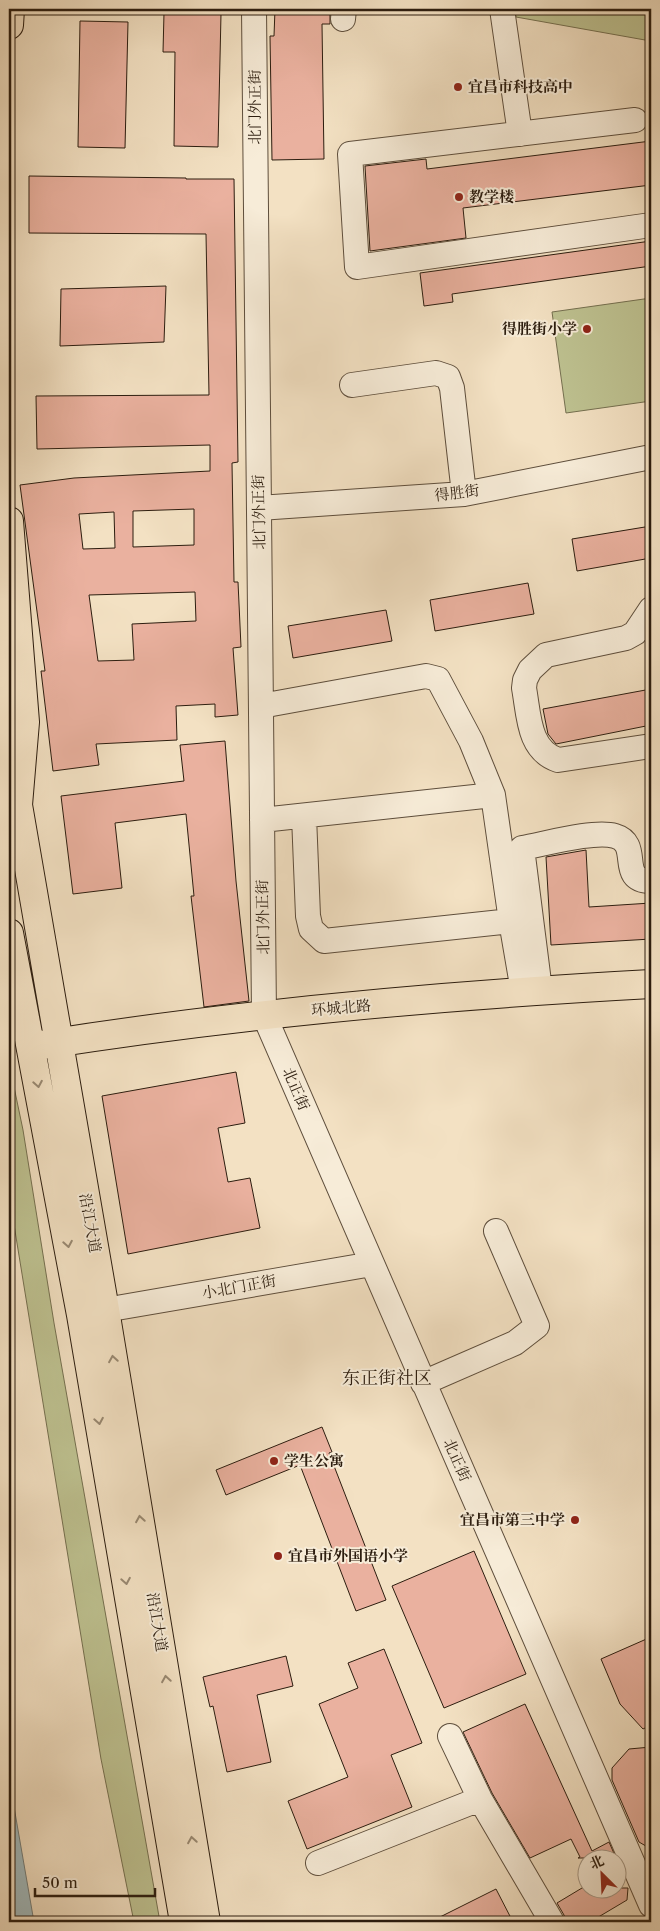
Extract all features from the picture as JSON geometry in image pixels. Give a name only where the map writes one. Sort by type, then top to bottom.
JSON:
[{"type":"main road","points":[[9,25],[10,9]]},
{"type":"main road","name":"沿江大道","points":[[9,521],[25,722],[18,805],[105,1310],[206,1922]]},
{"type":"main road","points":[[9,720],[18,805]]},
{"type":"main road","name":"沿江大道","points":[[9,933],[83,1324],[184,1922]]},
{"type":"main road","name":"环城北路","points":[[32,1047],[264,1015],[532,991],[651,984]]},
{"type":"street","name":"北门外正街","points":[[254,9],[264,1015]]},
{"type":"street","points":[[502,9],[520,134]]},
{"type":"street","points":[[635,120],[350,154],[357,267],[651,225]]},
{"type":"street","points":[[352,385],[436,373],[448,377],[452,388],[464,494]]},
{"type":"street","name":"得胜街","points":[[259,508],[464,494],[651,457]]},
{"type":"street","points":[[651,609],[635,633],[626,638],[546,655],[530,670],[525,680],[524,688],[532,735],[538,745],[551,758],[558,760],[651,746]]},
{"type":"street","points":[[261,706],[426,676],[438,679],[471,742],[493,795],[511,921],[532,991]]},
{"type":"street","points":[[262,820],[493,795]]},
{"type":"street","points":[[304,816],[308,916],[311,928],[324,941],[511,921]]},
{"type":"street","points":[[532,991],[522,848],[602,835],[617,837],[629,847],[633,875],[640,881],[651,881]]},
{"type":"street","name":"北正街","points":[[264,1015],[651,1905]]},
{"type":"street","points":[[424,1383],[515,1342],[537,1326],[496,1231]]},
{"type":"street","name":"小北门正街","points":[[105,1310],[372,1264]]},
{"type":"street","points":[[450,1736],[480,1799],[552,1922]]},
{"type":"street","points":[[318,1864],[480,1799]]},
{"type":"green space","points":[[515,9],[651,9],[651,36],[645,40],[516,17]]},
{"type":"green space","points":[[651,298],[651,401],[566,413],[552,312]]},
{"type":"green space","points":[[9,1063],[23,1130],[54,1323],[160,1922],[134,1922],[101,1759],[9,1194]]},
{"type":"water","points":[[9,1778],[34,1922],[9,1922]]},
{"type":"building","points":[[275,9],[330,9],[330,24],[322,24],[324,159],[272,160],[270,36],[274,36]]},
{"type":"building","points":[[164,13],[221,14],[218,147],[174,146],[175,52],[163,52]]},
{"type":"building","points":[[80,21],[128,22],[125,148],[78,147]]},
{"type":"building","name":"教学楼","points":[[651,141],[651,185],[463,208],[466,238],[370,251],[365,166],[426,159],[427,169]]},
{"type":"building","points":[[29,176],[234,179],[238,462],[232,463],[234,582],[238,582],[241,647],[233,648],[238,715],[215,717],[215,704],[176,706],[177,740],[96,744],[99,765],[53,771],[41,671],[45,671],[20,485],[74,478],[210,471],[210,445],[37,449],[36,396],[209,395],[206,234],[29,233]],"holes":[[[194,509],[194,545],[133,547],[133,511]],[[114,512],[115,548],[83,549],[79,514]],[[195,592],[196,621],[132,624],[134,660],[98,661],[89,595]]]},
{"type":"building","points":[[651,241],[651,266],[452,294],[453,302],[424,306],[420,273]]},
{"type":"building","points":[[166,286],[164,342],[60,346],[61,289]]},
{"type":"building","points":[[651,526],[651,558],[577,571],[572,539]]},
{"type":"building","points":[[528,583],[534,614],[435,631],[430,600]]},
{"type":"building","points":[[386,610],[392,641],[293,658],[288,626]]},
{"type":"building","points":[[651,689],[651,725],[556,744],[548,734],[543,709]]},
{"type":"building","points":[[225,741],[236,881],[249,1001],[204,1007],[191,896],[194,896],[186,814],[115,823],[122,888],[73,894],[61,796],[184,781],[180,745]]},
{"type":"building","points":[[586,850],[589,907],[651,903],[651,939],[551,945],[546,857]]},
{"type":"building","points":[[236,1072],[245,1123],[218,1128],[228,1182],[250,1178],[260,1228],[128,1254],[102,1096]]},
{"type":"building","points":[[322,1427],[332,1452],[329,1453],[386,1600],[356,1611],[300,1465],[226,1495],[216,1470]]},
{"type":"building","points":[[474,1551],[526,1674],[444,1708],[392,1586]]},
{"type":"building","points":[[651,1637],[651,1725],[643,1729],[620,1704],[601,1659]]},
{"type":"building","points":[[384,1649],[422,1743],[391,1755],[412,1807],[307,1849],[288,1801],[348,1777],[319,1704],[358,1688],[348,1663]]},
{"type":"building","points":[[286,1656],[293,1686],[257,1695],[271,1762],[227,1772],[213,1706],[210,1707],[203,1677]]},
{"type":"building","points":[[525,1704],[591,1848],[578,1848],[578,1853],[571,1839],[530,1858],[492,1793],[463,1732]]},
{"type":"building","points":[[651,1747],[651,1849],[639,1842],[612,1780],[612,1768],[629,1749]]},
{"type":"building","points":[[609,1842],[612,1848],[598,1848]]},
{"type":"building","points":[[496,1889],[513,1922],[430,1922]]},
{"type":"building","points":[[578,1890],[578,1898],[627,1898],[627,1900],[590,1922],[566,1922],[557,1903]]},
{"type":"place","name":"宜昌市科技高中","points":[[458,87]]},
{"type":"place","name":"教学楼","points":[[459,197]]},
{"type":"place","name":"得胜街小学","points":[[587,329]]},
{"type":"place","name":"学生公寓","points":[[274,1461]]},
{"type":"place","name":"宜昌市第三中学","points":[[575,1520]]},
{"type":"place","name":"宜昌市外国语小学","points":[[278,1556]]},
{"type":"district","name":"东正街社区","points":[[387,1378]]}]
